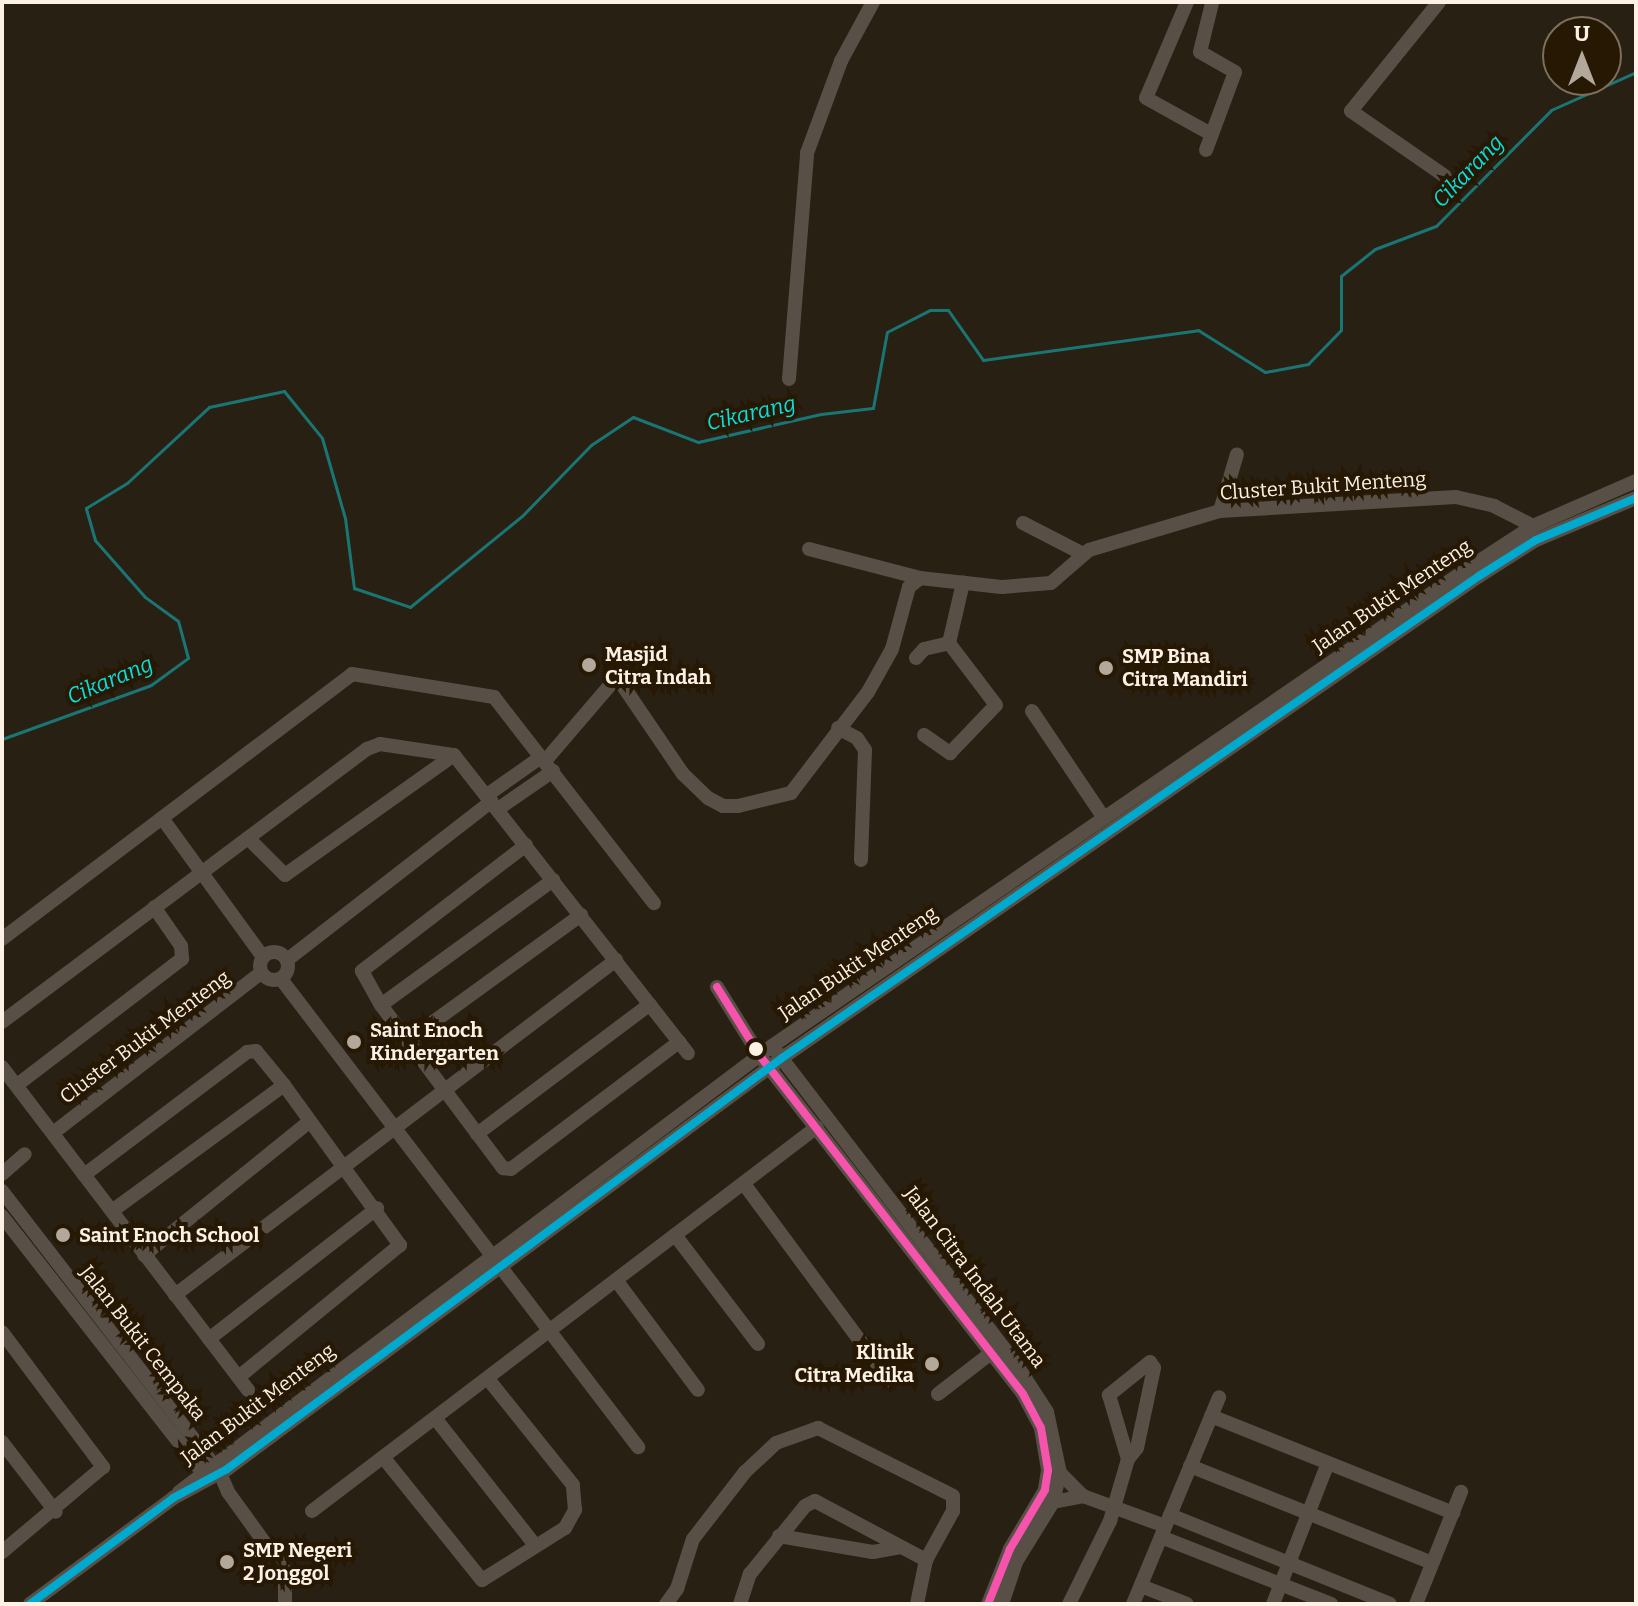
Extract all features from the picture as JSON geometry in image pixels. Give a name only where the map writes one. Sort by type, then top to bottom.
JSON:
[{"type":"street","points":[[789,379],[807,153],[836,72],[873,2]]},
{"type":"street","points":[[1187,2],[1146,98],[1211,134]]},
{"type":"street","points":[[1206,150],[1235,72],[1200,52],[1211,2]]},
{"type":"street","points":[[1439,2],[1351,111],[1445,176]]},
{"type":"street","points":[[1220,511],[1237,454]]},
{"type":"street","name":"Jalan Bukit Menteng","points":[[30,1604],[767,1057],[1104,818],[1533,526],[1636,481]]},
{"type":"street","name":"Cluster Bukit Menteng","points":[[809,549],[920,578],[1002,587],[1056,581],[1081,553],[1220,511],[1456,497],[1494,506],[1533,526]]},
{"type":"street","name":"Jalan Bukit Menteng","points":[[782,1058],[1479,576],[1536,540],[1636,498]]},
{"type":"street","points":[[1023,523],[1081,553]]},
{"type":"street","points":[[287,960],[547,763],[598,705],[614,678],[683,774],[723,806],[770,801],[791,793],[868,692],[892,649],[909,587],[920,578]]},
{"type":"street","points":[[949,643],[963,583]]},
{"type":"street","points":[[916,658],[924,649],[949,643]]},
{"type":"street","points":[[924,735],[950,753],[996,705],[989,689],[949,643]]},
{"type":"street","points":[[2,939],[352,674],[494,697],[654,903]]},
{"type":"street","points":[[1032,711],[1104,818]]},
{"type":"street","points":[[838,728],[857,738],[865,750],[861,860]]},
{"type":"street","points":[[2,1022],[374,745],[454,755],[492,802],[526,845],[553,880],[581,915],[683,1047],[511,1169],[503,1168],[363,978],[365,966],[526,845]]},
{"type":"street","points":[[248,838],[280,874],[288,873],[454,755]]},
{"type":"street","points":[[162,818],[203,870],[263,957],[261,973],[270,980],[281,979],[288,971],[287,960],[279,953],[263,957]]},
{"type":"street","points":[[381,1005],[553,880]]},
{"type":"street","points":[[17,1085],[179,963],[181,946],[154,907]]},
{"type":"street","points":[[407,1041],[581,915]]},
{"type":"street","points":[[175,1295],[616,960]]},
{"type":"street","name":"Cluster Bukit Menteng","points":[[53,1133],[261,973]]},
{"type":"street","points":[[281,979],[638,1447]]},
{"type":"street","name":"Jalan Citra Indah Utama","points":[[717,987],[767,1057],[782,1058],[1028,1390],[1055,1431],[1060,1473],[1053,1502],[1016,1562],[1002,1604]]},
{"type":"street","points":[[477,1134],[650,1004]]},
{"type":"street","name":"Cluster Bukit Menteng","points":[[2,1067],[144,1255],[244,1384],[398,1249],[400,1240],[256,1051],[247,1052],[84,1175]]},
{"type":"street","points":[[767,1057],[991,1353],[1011,1368]]},
{"type":"street","points":[[112,1211],[284,1085]]},
{"type":"street","points":[[144,1255],[310,1121]]},
{"type":"street","points":[[312,1511],[817,1127]]},
{"type":"street","points":[[2,1174],[25,1154]]},
{"type":"street","points":[[744,1184],[889,1380]]},
{"type":"street","name":"Jalan Bukit Cempaka","points":[[2,1191],[66,1287]]},
{"type":"street","points":[[209,1339],[377,1208]]},
{"type":"street","points":[[2,1216],[66,1287],[124,1365],[228,1492],[285,1571],[285,1604]]},
{"type":"street","points":[[675,1235],[758,1344]]},
{"type":"street","points":[[616,1280],[698,1390]]},
{"type":"street","points":[[2,1332],[103,1461],[100,1473],[56,1512],[2,1552]]},
{"type":"street","points":[[938,1394],[991,1353]]},
{"type":"street","points":[[1069,1604],[1117,1504],[1128,1459],[1137,1448],[1154,1368],[1150,1362],[1109,1395],[1128,1459]]},
{"type":"street","points":[[383,1457],[482,1580],[573,1520],[575,1491],[488,1379]]},
{"type":"street","points":[[988,1604],[1010,1549],[1045,1490],[1045,1446],[1028,1390]]},
{"type":"street","points":[[1133,1604],[1219,1397]]},
{"type":"street","points":[[1211,1416],[1453,1513]]},
{"type":"street","points":[[435,1418],[535,1545]]},
{"type":"street","points":[[666,1604],[677,1589],[693,1539],[763,1454],[798,1431],[834,1432],[953,1496],[953,1511],[926,1560],[917,1604]]},
{"type":"street","points":[[2,1442],[56,1512]]},
{"type":"street","points":[[1273,1604],[1328,1463]]},
{"type":"street","points":[[1190,1466],[1432,1563]]},
{"type":"street","points":[[1060,1473],[1083,1496]]},
{"type":"street","points":[[1416,1604],[1461,1492]]},
{"type":"street","points":[[1053,1502],[1083,1496],[1117,1504],[1281,1584],[1331,1604]]},
{"type":"street","points":[[740,1604],[750,1574],[779,1536],[815,1501],[926,1560]]},
{"type":"street","points":[[1165,1526],[1289,1563],[1390,1604]]},
{"type":"street","points":[[779,1536],[873,1552],[901,1547]]},
{"type":"street","points":[[1141,1586],[1187,1604]]},
{"type":"waterway","name":"Cikarang","points":[[2,739],[151,685],[188,658],[178,621],[145,597],[95,540],[86,508],[127,483],[209,407],[284,391],[322,438],[345,518],[354,588],[410,607],[522,516],[591,445],[633,417],[698,442],[821,414],[873,408],[887,332],[930,310],[948,310],[983,360],[1198,330],[1265,372],[1308,364],[1341,330],[1341,276],[1375,249],[1436,226],[1551,110],[1636,72]]},
{"type":"transit line","points":[[30,1604],[173,1498],[227,1469],[782,1058],[1479,576],[1536,540],[1636,498]]},
{"type":"transit line","points":[[717,987],[760,1056],[1023,1394],[1041,1428],[1048,1470],[1045,1490],[1010,1549],[988,1604]]},
{"type":"place","name":"Masjid Citra Indah","points":[[589,665]]},
{"type":"place","name":"SMP Bina Citra Mandiri","points":[[1106,668]]},
{"type":"place","name":"Saint Enoch Kindergarten","points":[[354,1042]]},
{"type":"place","name":"Saint Enoch School","points":[[63,1235]]},
{"type":"place","name":"Klinik Citra Medika","points":[[932,1364]]},
{"type":"place","name":"SMP Negeri 2 Jonggol","points":[[227,1562]]}]
